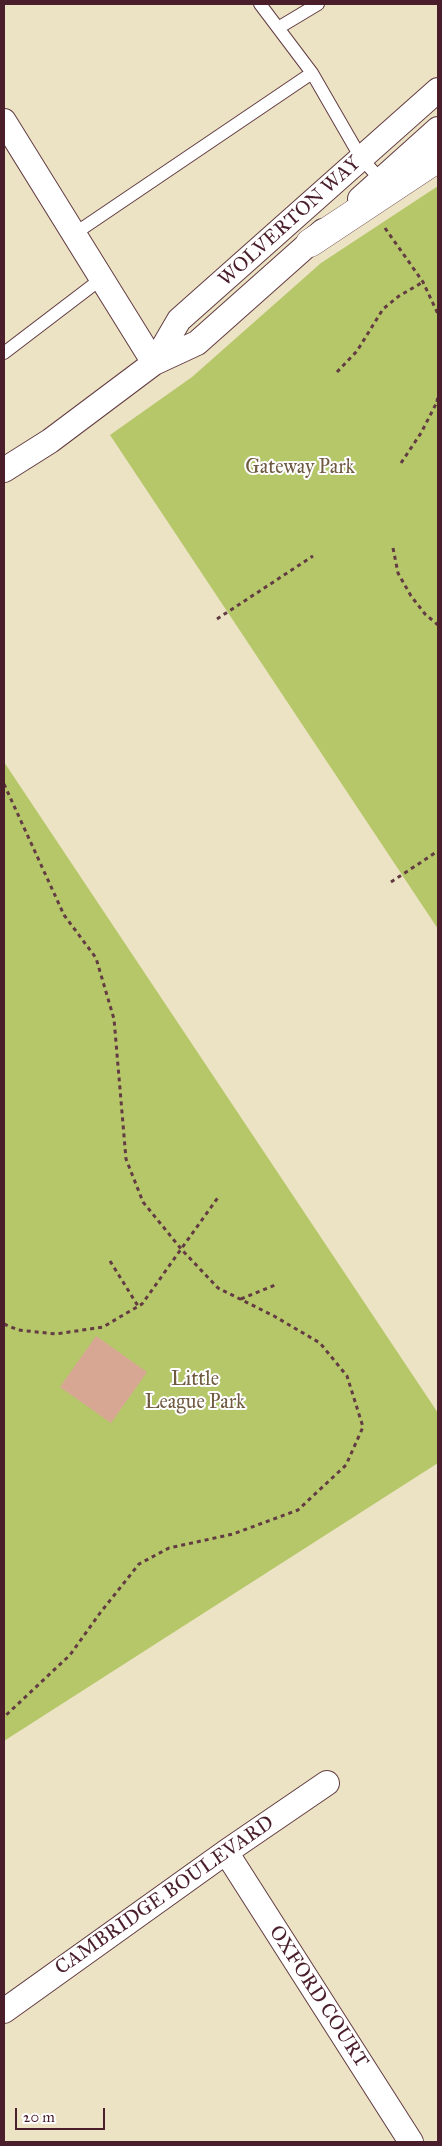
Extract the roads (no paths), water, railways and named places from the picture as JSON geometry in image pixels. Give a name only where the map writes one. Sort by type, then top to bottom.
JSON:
[{"type":"street","name":"WOLVERTON WAY","points":[[154,363],[179,320],[438,90]]},
{"type":"street","points":[[4,121],[154,363]]},
{"type":"street","name":"WOLVERTON WAY","points":[[4,470],[50,441],[154,363],[197,342],[438,129]]},
{"type":"street","points":[[310,243],[438,158]]},
{"type":"street","name":"CAMBRIDGE BOULEVARD","points":[[4,2011],[226,1852],[327,1783]]},
{"type":"street","name":"OXFORD COURT","points":[[226,1852],[411,2142]]},
{"type":"lane","points":[[260,4],[312,73],[361,158],[382,180]]},
{"type":"lane","points":[[278,28],[318,4]]},
{"type":"lane","points":[[74,234],[312,73]]},
{"type":"lane","points":[[4,353],[101,278]]},
{"type":"park label","name":"Gateway Park","points":[[300,468]]},
{"type":"park label","name":"Little League Park","points":[[195,1392]]}]
